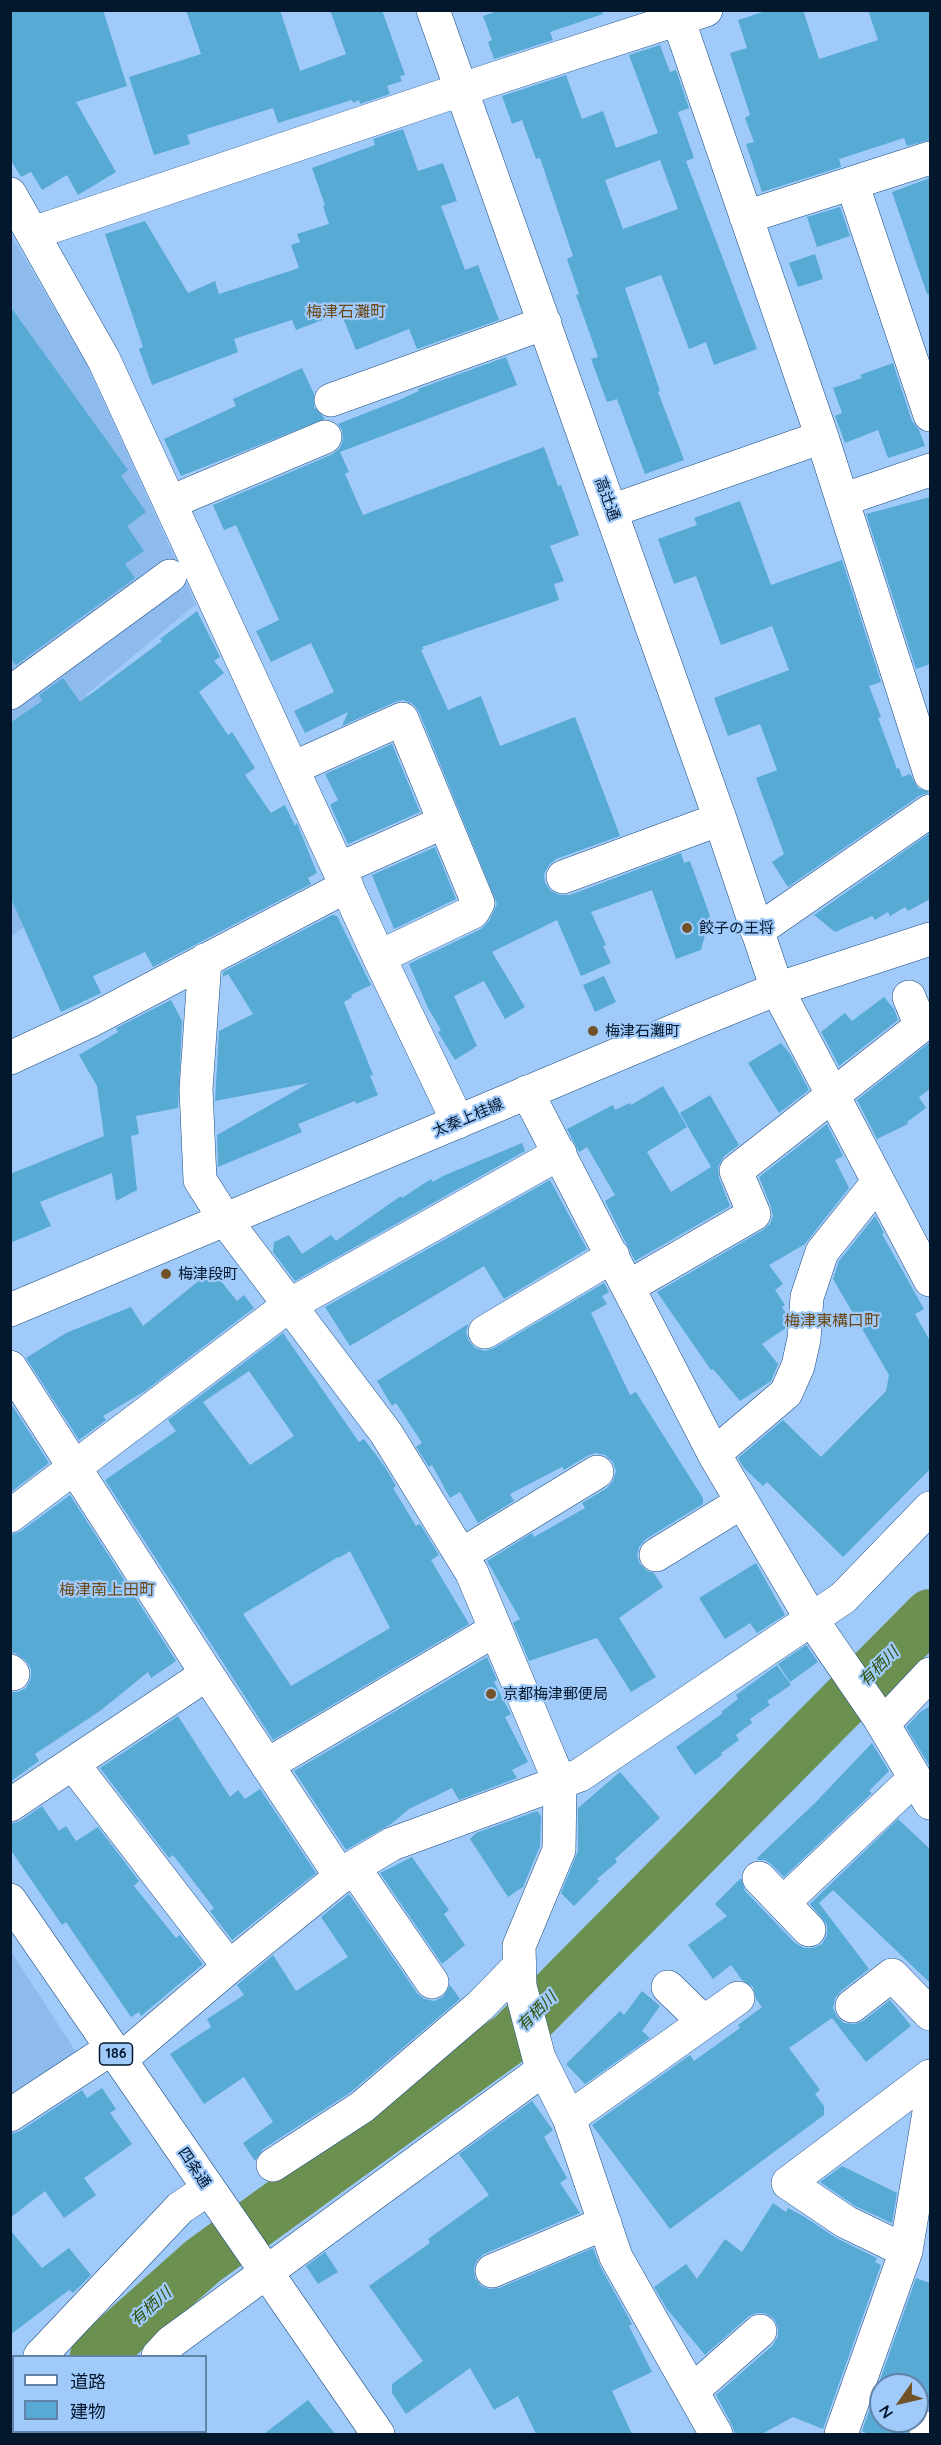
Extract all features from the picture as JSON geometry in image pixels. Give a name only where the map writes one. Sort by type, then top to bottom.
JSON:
[{"type":"street","name":"高辻通","points":[[433,10],[720,819],[777,989],[930,1280]]},
{"type":"street","points":[[33,232],[686,14],[746,217],[822,437],[930,774]]},
{"type":"street","points":[[746,217],[930,158]]},
{"type":"street","points":[[852,183],[930,415]]},
{"type":"street","points":[[10,194],[104,360],[458,1122]]},
{"type":"street","points":[[330,400],[545,323]]},
{"type":"street","points":[[171,502],[324,437]]},
{"type":"street","points":[[611,511],[822,437]]},
{"type":"street","points":[[842,500],[930,470]]},
{"type":"street","points":[[10,693],[170,576]]},
{"type":"street","points":[[293,768],[402,720],[477,903],[473,912],[380,957]]},
{"type":"street","points":[[757,931],[930,811]]},
{"type":"street","points":[[563,877],[720,819]]},
{"type":"street","points":[[10,1058],[92,1020],[205,960],[343,877],[444,822]]},
{"type":"street","name":"太秦上桂線","points":[[10,1310],[777,989],[930,939]]},
{"type":"street","points":[[205,960],[196,1089],[200,1180],[226,1221],[288,1306],[386,1433],[472,1573],[560,1783],[559,1850],[519,1946],[520,1976],[542,2063],[569,2118],[616,2257],[716,2434]]},
{"type":"street","points":[[628,1287],[754,1214],[736,1171],[921,1026],[909,997]]},
{"type":"street","points":[[527,1092],[714,1454],[812,1620],[881,1721],[923,1791],[783,1903]]},
{"type":"street","points":[[10,1516],[288,1306],[560,1154]]},
{"type":"street","points":[[714,1454],[786,1393],[798,1366],[804,1339],[807,1297],[822,1252],[878,1182]]},
{"type":"street","points":[[485,1332],[613,1256]]},
{"type":"street","points":[[10,1367],[267,1766],[432,1982]]},
{"type":"street","points":[[461,1555],[597,1472]]},
{"type":"street","points":[[656,1555],[742,1502]]},
{"type":"street","points":[[10,2115],[116,2054],[347,1872],[393,1844],[580,1775],[843,1598],[930,1508]]},
{"type":"street","points":[[267,1766],[495,1630]]},
{"type":"street","points":[[10,1805],[207,1674]]},
{"type":"street","points":[[881,1721],[930,1674]]},
{"type":"street","points":[[73,1764],[229,1967]]},
{"type":"street","points":[[759,1878],[809,1930]]},
{"type":"street","name":"四条通","points":[[10,1900],[378,2434]]},
{"type":"street","points":[[852,2006],[892,1975],[930,2014]]},
{"type":"street","points":[[273,2165],[362,2107],[480,2006],[520,1976]]},
{"type":"street","points":[[668,1987],[704,2022]]},
{"type":"street","points":[[569,2118],[738,1998]]},
{"type":"street","points":[[159,2355],[171,2342],[261,2266],[542,2063]]},
{"type":"street","points":[[906,2251],[846,2222],[788,2183],[930,2076]]},
{"type":"street","points":[[841,2434],[906,2251],[930,2106]]},
{"type":"street","points":[[41,2355],[180,2208],[214,2198]]},
{"type":"street","points":[[492,2271],[604,2223]]},
{"type":"street","points":[[692,2391],[760,2331]]},
{"type":"street","points":[[926,2434],[930,2428]]},
{"type":"shaded area","points":[[10,233],[86,363],[196,604],[86,695],[179,824],[11,936]]},
{"type":"shaded area","points":[[10,1950],[78,2055],[10,2101]]},
{"type":"building","points":[[10,10],[103,10],[127,86],[76,102],[116,172],[78,195],[67,175],[42,190],[31,172],[21,177],[10,159]]},
{"type":"building","points":[[186,10],[280,10],[300,71],[346,54],[330,10],[382,10],[405,75],[400,76],[402,81],[387,86],[390,94],[360,104],[359,100],[353,103],[352,100],[278,123],[273,108],[187,135],[190,144],[154,155],[129,77],[201,54]]},
{"type":"building","points":[[500,10],[602,10],[603,14],[550,32],[553,40],[494,59],[488,42],[492,40],[483,16]]},
{"type":"building","points":[[769,10],[803,10],[819,59],[878,40],[868,10],[930,10],[930,140],[907,146],[904,138],[839,159],[841,167],[762,192],[746,144],[754,142],[745,118],[750,115],[730,53],[747,48],[738,20]]},
{"type":"building","points":[[660,45],[670,72],[676,70],[689,108],[678,112],[694,158],[686,161],[757,349],[714,365],[706,342],[689,349],[661,275],[625,288],[660,391],[658,392],[684,460],[645,474],[617,399],[607,402],[591,359],[598,357],[576,295],[579,294],[567,259],[573,256],[540,158],[536,159],[522,120],[512,124],[502,96],[566,75],[582,119],[603,111],[616,148],[658,133],[629,55]],"holes":[[[660,160],[678,209],[623,229],[605,180]]]},
{"type":"building","points":[[403,129],[418,171],[443,163],[457,201],[441,206],[465,270],[478,265],[499,320],[417,349],[409,329],[356,350],[341,313],[296,330],[292,320],[234,339],[238,352],[152,385],[139,349],[143,347],[105,234],[145,221],[188,293],[215,281],[219,294],[299,268],[291,245],[300,242],[297,234],[329,224],[312,168],[375,145],[373,139]]},
{"type":"building","points":[[930,178],[930,294],[927,294],[892,192]]},
{"type":"building","points":[[840,207],[850,236],[817,247],[807,217]]},
{"type":"building","points":[[815,254],[823,279],[798,287],[789,263]]},
{"type":"building","points":[[10,306],[128,470],[121,476],[146,512],[127,526],[144,551],[125,564],[135,578],[16,665],[10,657]]},
{"type":"building","points":[[506,357],[517,385],[340,452],[349,472],[345,474],[363,515],[544,447],[579,535],[550,546],[564,581],[554,584],[559,600],[422,647],[424,649],[421,650],[448,710],[481,696],[500,746],[575,717],[620,836],[556,859],[544,874],[545,883],[551,891],[559,895],[570,895],[681,853],[684,863],[690,861],[710,916],[701,950],[676,959],[652,890],[591,912],[606,945],[603,946],[611,963],[581,976],[557,920],[492,952],[525,1007],[505,1019],[484,981],[454,996],[477,1046],[455,1060],[438,1032],[441,1030],[428,1008],[409,964],[481,929],[489,921],[497,904],[419,712],[413,704],[403,700],[342,726],[348,712],[305,733],[294,711],[334,692],[311,643],[271,662],[256,631],[279,620],[236,525],[224,530],[213,505],[333,454],[340,448],[343,440],[342,430],[338,424],[399,400],[419,391],[418,389]]},
{"type":"building","points":[[893,363],[912,421],[919,430],[925,446],[888,458],[878,430],[845,443],[835,416],[842,413],[833,388],[862,378],[860,375]]},
{"type":"building","points":[[302,368],[314,394],[314,407],[325,419],[181,476],[164,439],[236,406],[233,399]]},
{"type":"building","points":[[930,497],[930,664],[916,669],[866,514]]},
{"type":"building","points":[[740,501],[771,585],[842,560],[881,682],[869,686],[897,769],[899,768],[902,777],[910,774],[918,788],[930,792],[919,796],[788,887],[772,862],[784,854],[756,778],[777,770],[760,724],[728,736],[714,698],[789,670],[772,626],[721,645],[696,576],[674,584],[658,539],[697,525],[694,518]]},
{"type":"building","points":[[197,611],[220,657],[214,661],[224,673],[199,692],[228,735],[232,732],[255,768],[245,775],[271,813],[285,805],[295,826],[297,823],[317,873],[308,878],[311,884],[153,967],[145,952],[93,976],[101,993],[61,1012],[10,896],[10,723],[42,701],[39,695],[63,678],[80,702],[162,641],[160,639]]},
{"type":"building","points":[[392,744],[420,812],[348,844],[330,805],[338,800],[325,774]]},
{"type":"building","points":[[930,833],[930,899],[908,911],[905,907],[890,916],[888,912],[875,920],[872,916],[835,932],[814,915]]},
{"type":"building","points":[[435,847],[456,899],[394,929],[372,875]]},
{"type":"building","points":[[332,915],[337,916],[371,985],[351,995],[352,997],[344,1002],[373,1075],[370,1076],[378,1095],[356,1104],[355,1101],[298,1124],[302,1132],[218,1167],[217,1135],[309,1083],[215,1101],[219,1031],[253,1014],[228,974],[223,977],[223,972]]},
{"type":"building","points":[[604,976],[616,1002],[595,1012],[583,985]]},
{"type":"building","points":[[884,997],[894,1009],[898,1020],[839,1066],[821,1032],[845,1013],[852,1021]]},
{"type":"building","points":[[171,1000],[182,1021],[178,1108],[136,1116],[139,1134],[131,1136],[137,1190],[116,1201],[112,1173],[40,1202],[51,1226],[10,1243],[10,1174],[104,1136],[97,1086],[79,1055],[118,1032],[116,1028]]},
{"type":"building","points":[[930,1042],[930,1089],[919,1097],[926,1108],[907,1122],[908,1124],[877,1139],[857,1100]]},
{"type":"building","points":[[781,1043],[790,1054],[809,1090],[779,1113],[748,1063]]},
{"type":"building","points":[[663,1086],[687,1127],[647,1152],[671,1192],[711,1167],[680,1113],[710,1095],[739,1145],[724,1156],[718,1167],[719,1178],[730,1206],[635,1261],[605,1201],[615,1195],[587,1147],[579,1152],[567,1129],[613,1105],[615,1110],[630,1103],[631,1105]]},
{"type":"building","points":[[827,1124],[843,1156],[835,1160],[849,1188],[805,1244],[769,1265],[783,1284],[775,1290],[785,1305],[782,1307],[787,1315],[786,1328],[762,1344],[778,1364],[771,1381],[740,1401],[713,1369],[711,1370],[657,1292],[770,1224],[773,1216],[771,1207],[759,1177]]},
{"type":"building","points":[[522,1143],[525,1151],[295,1281],[273,1252],[274,1242],[289,1235],[302,1254],[331,1235],[336,1241],[401,1196],[402,1198],[431,1179],[433,1182]]},
{"type":"building","points":[[550,1180],[587,1249],[504,1299],[484,1266],[350,1346],[325,1307]]},
{"type":"building","points":[[875,1216],[884,1233],[882,1234],[924,1309],[915,1314],[930,1341],[930,1469],[843,1557],[767,1482],[763,1486],[744,1468],[738,1458],[783,1420],[821,1457],[886,1391],[889,1375],[833,1279],[839,1261]]},
{"type":"building","points":[[212,1270],[237,1301],[244,1295],[254,1308],[145,1391],[103,1416],[106,1420],[79,1440],[26,1358],[66,1333],[131,1307],[143,1326]]},
{"type":"building","points":[[604,1283],[609,1292],[602,1296],[607,1304],[591,1313],[630,1395],[636,1392],[703,1498],[703,1504],[646,1539],[639,1547],[637,1556],[640,1564],[647,1571],[654,1573],[663,1587],[619,1618],[656,1677],[631,1692],[597,1638],[529,1661],[513,1623],[520,1619],[487,1561],[532,1533],[534,1537],[585,1508],[582,1503],[607,1488],[613,1481],[616,1471],[613,1462],[605,1455],[596,1453],[564,1470],[562,1467],[510,1494],[514,1501],[478,1523],[460,1492],[450,1498],[432,1465],[429,1467],[416,1447],[422,1443],[396,1403],[392,1406],[377,1381],[468,1324],[466,1333],[469,1341],[475,1348],[485,1351],[494,1348]]},
{"type":"building","points":[[283,1333],[359,1442],[364,1439],[385,1467],[396,1486],[393,1488],[416,1526],[420,1524],[439,1555],[431,1560],[469,1624],[273,1740],[105,1480],[176,1431],[168,1420]],"holes":[[[249,1371],[294,1436],[250,1465],[203,1402]],[[350,1551],[390,1628],[291,1686],[243,1614]]]},
{"type":"building","points":[[10,1402],[49,1463],[11,1492],[10,1491]]},
{"type":"building","points":[[70,1495],[176,1661],[151,1678],[148,1672],[100,1711],[35,1754],[39,1761],[10,1782],[10,1692],[18,1692],[26,1688],[31,1678],[31,1669],[26,1661],[15,1653],[10,1653],[10,1535],[21,1531]]},
{"type":"building","points":[[756,1563],[785,1615],[757,1633],[750,1623],[725,1639],[699,1598]]},
{"type":"building","points":[[806,1645],[818,1662],[790,1682],[778,1664]]},
{"type":"building","points":[[487,1657],[497,1680],[494,1682],[511,1714],[505,1717],[528,1762],[512,1770],[517,1778],[459,1800],[452,1788],[409,1809],[391,1824],[346,1850],[294,1771]]},
{"type":"building","points":[[777,1665],[791,1685],[767,1701],[770,1705],[750,1719],[752,1723],[736,1735],[739,1740],[695,1775],[676,1747],[723,1713],[721,1712],[738,1699],[736,1695]]},
{"type":"building","points":[[930,1706],[930,1767],[906,1727],[920,1712]]},
{"type":"building","points":[[178,1716],[230,1797],[238,1790],[245,1799],[260,1789],[316,1873],[232,1940],[210,1911],[214,1908],[173,1855],[169,1858],[100,1768]]},
{"type":"building","points":[[872,1743],[889,1771],[869,1791],[872,1793],[784,1877],[765,1860],[758,1860],[757,1858],[816,1802]]},
{"type":"building","points":[[620,1772],[660,1818],[615,1859],[617,1862],[597,1879],[599,1881],[574,1906],[561,1893],[578,1851],[578,1808]]},
{"type":"building","points":[[42,1806],[59,1831],[66,1826],[76,1841],[98,1827],[139,1881],[134,1886],[176,1938],[180,1935],[203,1964],[141,2016],[139,2012],[131,2017],[66,1922],[62,1925],[10,1849],[10,1824],[20,1821]]},
{"type":"building","points":[[537,1811],[541,1816],[540,1846],[523,1887],[508,1897],[470,1839],[476,1833]]},
{"type":"building","points":[[898,1819],[930,1849],[930,1983],[833,1890],[819,1903],[869,1969],[835,1998],[833,2008],[837,2017],[844,2023],[855,2024],[863,2021],[890,2000],[911,2026],[866,2062],[832,2018],[789,2048],[820,2090],[815,2094],[824,2106],[824,2115],[670,2229],[592,2125],[690,2055],[694,2061],[740,2028],[738,2025],[762,2007],[756,1999],[753,1987],[742,1980],[731,1965],[713,1979],[688,1945],[727,1916],[715,1904],[741,1878],[745,1891],[795,1943],[804,1948],[813,1948],[822,1944],[827,1935],[827,1925],[810,1904]]},
{"type":"building","points":[[412,1857],[449,1910],[444,1914],[465,1945],[442,1964],[380,1873]]},
{"type":"building","points":[[349,1894],[417,1993],[424,1999],[434,2001],[443,1997],[450,1985],[460,1999],[351,2092],[263,2149],[255,2161],[243,2143],[273,2122],[244,2077],[204,2104],[170,2054],[211,2027],[207,2019],[244,1995],[237,1985],[273,1955],[296,1991],[348,1957],[321,1917]]},
{"type":"building","points":[[642,1991],[660,2006],[642,2031],[650,2038],[585,2084],[566,2064],[620,2011],[624,2015]]},
{"type":"building","points":[[102,2088],[116,2109],[110,2113],[132,2144],[84,2178],[96,2195],[64,2218],[45,2191],[10,2218],[10,2134],[20,2131],[82,2090],[87,2098]]},
{"type":"building","points":[[532,2101],[553,2130],[544,2137],[567,2178],[560,2183],[580,2213],[484,2254],[477,2260],[474,2268],[475,2278],[481,2286],[489,2289],[499,2288],[593,2248],[600,2266],[632,2324],[629,2326],[652,2372],[612,2391],[632,2434],[536,2434],[518,2396],[494,2410],[470,2368],[406,2414],[392,2393],[392,2384],[423,2361],[369,2286],[430,2243],[428,2239],[489,2195],[459,2154]]},
{"type":"building","points":[[842,2166],[897,2193],[892,2223],[855,2206],[820,2182]]},
{"type":"building","points":[[773,2203],[786,2212],[788,2208],[838,2239],[877,2258],[875,2262],[881,2265],[823,2429],[793,2417],[762,2434],[735,2434],[716,2395],[773,2345],[778,2336],[778,2328],[774,2319],[765,2313],[756,2313],[748,2317],[705,2355],[667,2309],[654,2287],[686,2264],[697,2279],[725,2239],[742,2252]]},
{"type":"building","points":[[10,2230],[42,2268],[69,2248],[91,2275],[73,2293],[69,2290],[10,2335]]},
{"type":"building","points":[[325,2252],[338,2272],[318,2284],[306,2266]]},
{"type":"building","points":[[916,2278],[930,2283],[929,2403],[929,2373],[882,2373]]},
{"type":"building","points":[[308,2400],[335,2434],[264,2434]]},
{"type":"building","points":[[869,2411],[869,2433],[908,2433],[868,2434],[862,2431]]},
{"type":"waterway","name":"有栖川","points":[[97,2355],[203,2261],[513,2036],[930,1615]]},
{"type":"place","name":"餃子の王将","points":[[687,928]]},
{"type":"place","name":"梅津石灘町","points":[[593,1031]]},
{"type":"place","name":"梅津段町","points":[[166,1274]]},
{"type":"place","name":"京都梅津郵便局","points":[[491,1694]]},
{"type":"district","name":"梅津石灘町","points":[[346,312]]},
{"type":"district","name":"梅津東構口町","points":[[832,1321]]},
{"type":"district","name":"梅津南上田町","points":[[107,1590]]}]
